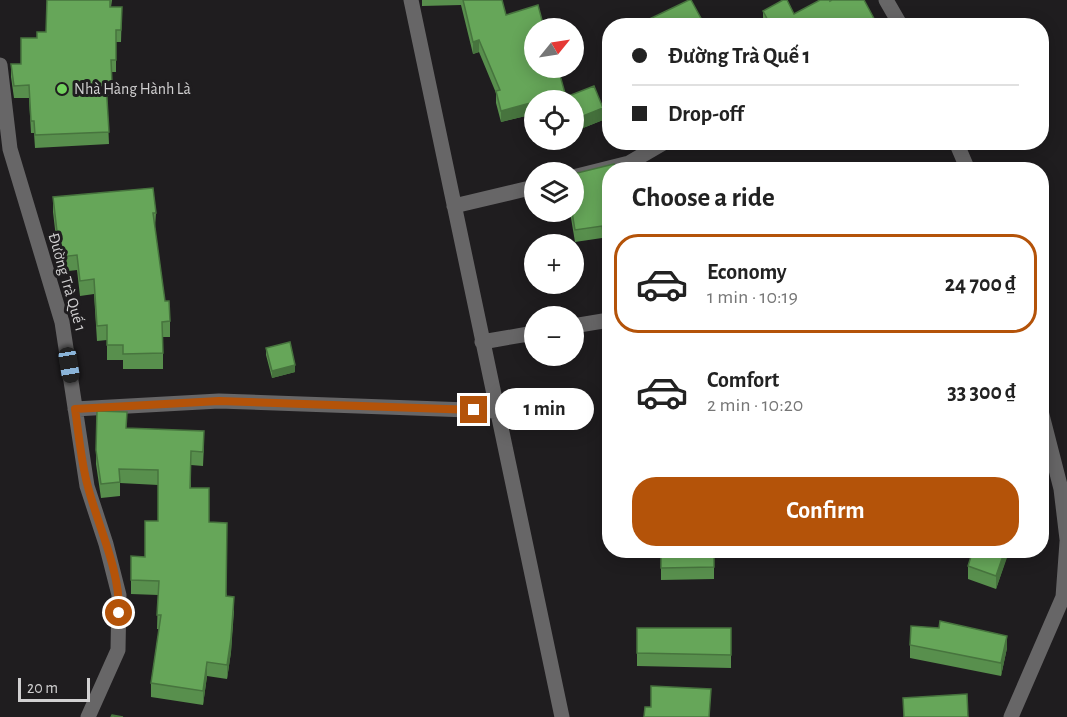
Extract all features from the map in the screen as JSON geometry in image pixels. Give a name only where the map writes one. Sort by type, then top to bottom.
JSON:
[{"type":"street","points":[[411,0],[562,717]]},
{"type":"street","points":[[886,0],[896,18]]},
{"type":"street","name":"Đường Trà Quế 1","points":[[0,64],[10,149],[62,322],[87,486],[106,544],[119,595],[118,650],[88,717]]},
{"type":"street","points":[[631,162],[651,150]]},
{"type":"street","points":[[584,174],[602,170]]},
{"type":"street","points":[[454,206],[524,189]]},
{"type":"street","points":[[584,324],[602,321]]},
{"type":"street","points":[[482,342],[524,335]]},
{"type":"street","points":[[75,409],[219,401],[496,411]]},
{"type":"street","points":[[1011,717],[1063,597],[1067,541],[1061,489],[1049,442]]},
{"type":"building","points":[[47,0],[110,0],[110,7],[122,7],[121,30],[116,30],[116,60],[111,60],[112,83],[106,83],[109,132],[35,135],[34,121],[31,121],[29,85],[14,86],[11,64],[21,64],[21,38],[37,38],[37,32],[46,32]]},
{"type":"building","points":[[463,0],[502,0],[506,15],[538,5],[541,18],[524,18],[524,78],[561,78],[564,90],[524,90],[524,105],[501,111],[496,91],[500,90],[479,40],[473,42]]},
{"type":"building","points":[[691,0],[701,18],[652,18]]},
{"type":"building","points":[[783,0],[787,0],[794,14],[820,0],[864,0],[874,18],[767,18],[763,11]]},
{"type":"building","points":[[594,86],[602,108],[584,116],[584,90]]},
{"type":"building","points":[[602,167],[602,226],[575,230],[574,222],[584,222],[584,171]]},
{"type":"building","points":[[153,188],[156,213],[153,213],[165,301],[169,301],[170,321],[162,322],[163,353],[123,354],[123,345],[107,345],[107,325],[97,326],[94,279],[80,281],[77,255],[60,257],[53,197]]},
{"type":"building","points":[[290,342],[295,365],[272,371],[266,348]]},
{"type":"building","points":[[97,411],[127,412],[126,428],[204,431],[203,452],[191,451],[190,488],[209,488],[209,522],[227,523],[226,596],[234,597],[227,665],[207,662],[203,691],[151,683],[161,615],[157,615],[159,581],[131,580],[131,556],[145,557],[145,521],[158,521],[158,470],[119,469],[120,482],[101,484],[96,450]]},
{"type":"building","points":[[661,558],[714,558],[714,567],[661,568]]},
{"type":"building","points":[[970,558],[1002,558],[996,576],[968,566]]},
{"type":"building","points":[[940,621],[1007,636],[1001,663],[910,645],[911,626],[939,628]]},
{"type":"building","points":[[637,628],[731,628],[731,655],[637,653]]},
{"type":"building","points":[[651,686],[711,689],[709,717],[644,717],[645,707],[651,707]]},
{"type":"building","points":[[967,694],[968,717],[904,717],[903,698]]},
{"type":"place","name":"Nhà Hàng Hành Là","points":[[62,89]]},
{"type":"route","points":[[119,613],[119,595],[106,544],[87,486],[75,409],[219,401],[474,410]]}]
